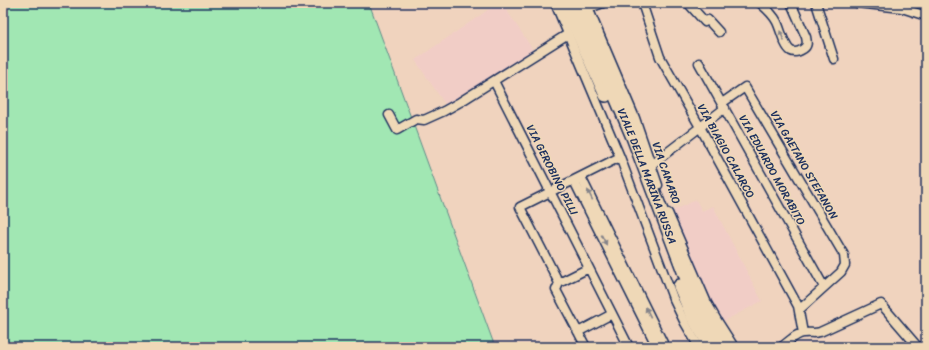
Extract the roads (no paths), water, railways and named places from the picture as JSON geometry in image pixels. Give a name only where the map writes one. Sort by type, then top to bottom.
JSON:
[{"type":"main road","name":"VIALE DELLA MARINA RUSSA","points":[[565,3],[620,128],[685,299],[698,326],[711,347]]},
{"type":"main road","name":"VIALE DELLA MARINA RUSSA","points":[[576,3],[628,125],[693,295],[723,347]]},
{"type":"street","points":[[555,3],[620,157],[673,298],[699,347]]},
{"type":"street","points":[[588,6],[603,3]]},
{"type":"street","name":"VIA BIAGIO CALARCO","points":[[642,3],[660,57],[800,308],[803,333]]},
{"type":"street","points":[[688,3],[705,22],[708,20],[718,32]]},
{"type":"street","points":[[760,3],[771,13],[777,22],[785,42],[791,51],[795,52],[806,47],[807,43],[806,37],[791,3]]},
{"type":"street","points":[[816,3],[834,59]]},
{"type":"street","points":[[857,3],[902,8],[926,16]]},
{"type":"street","name":"VIA CAMARO","points":[[588,6],[636,118],[668,212],[707,303],[734,347]]},
{"type":"street","points":[[389,115],[397,130],[416,119],[424,120],[444,112],[568,34]]},
{"type":"street","name":"VIA EDUARDO MORABITO","points":[[700,63],[824,287]]},
{"type":"street","name":"VIA GEROBINO PILLI","points":[[494,81],[629,347]]},
{"type":"street","name":"VIA GAETANO STEFANON","points":[[724,106],[745,87],[844,255],[845,264],[843,268],[836,277],[824,287]]},
{"type":"street","points":[[651,165],[700,127],[724,106]]},
{"type":"street","points":[[559,283],[520,207],[620,157]]},
{"type":"street","points":[[578,179],[657,347]]},
{"type":"street","points":[[578,179],[665,347]]},
{"type":"street","points":[[586,347],[556,290],[559,283],[589,268]]},
{"type":"street","points":[[800,308],[824,287]]},
{"type":"street","points":[[781,347],[798,334],[814,334],[820,332],[881,304],[918,347]]},
{"type":"street","points":[[578,332],[612,314]]}]
